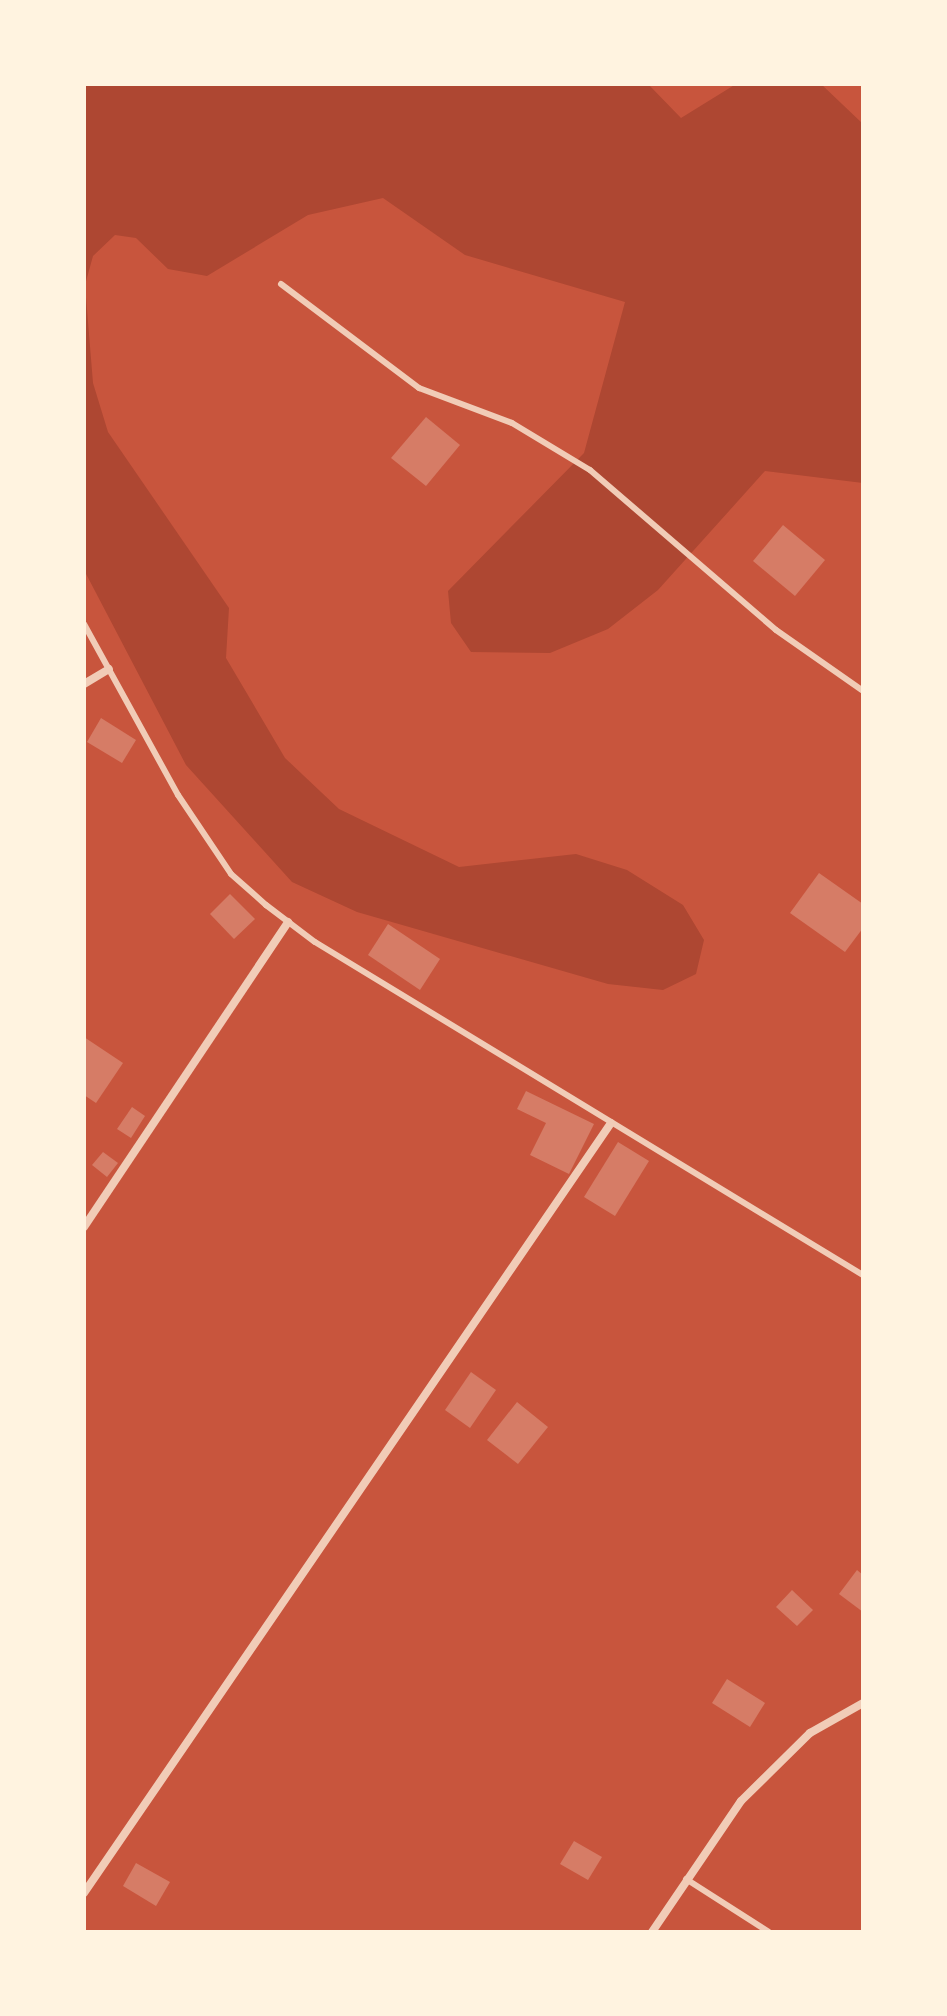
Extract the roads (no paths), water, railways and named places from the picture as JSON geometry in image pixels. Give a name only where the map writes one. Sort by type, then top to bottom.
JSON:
[{"type":"street","points":[[84,684],[109,669]]},
{"type":"street","points":[[84,1227],[288,922]]},
{"type":"street","points":[[84,1893],[611,1123]]},
{"type":"street","points":[[652,1932],[750,1791],[810,1733],[863,1703]]},
{"type":"lane","points":[[281,284],[419,388],[512,423],[590,470],[776,630],[863,691]]},
{"type":"lane","points":[[84,624],[231,874],[288,922],[863,1275]]},
{"type":"lane","points":[[686,1879],[769,1932]]}]
